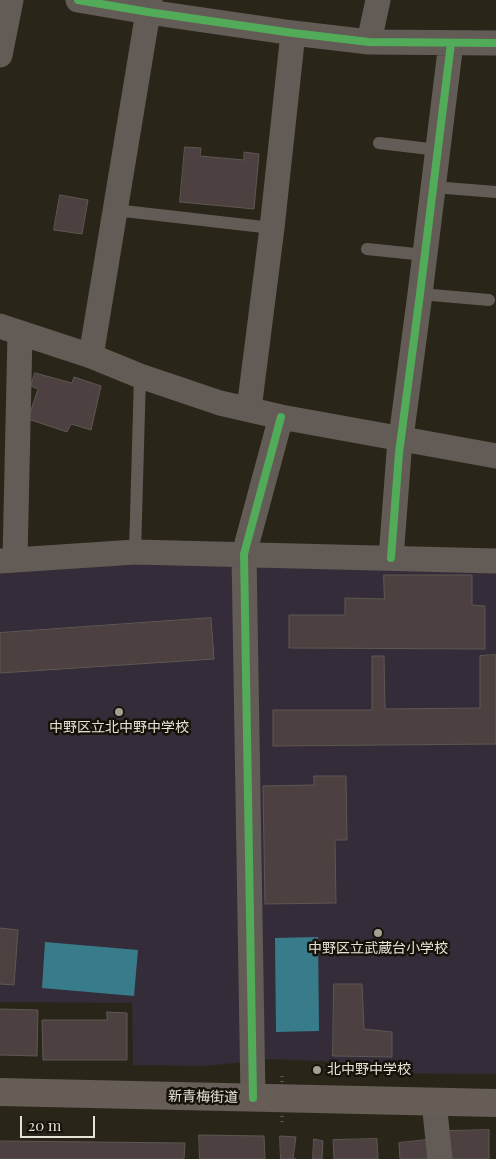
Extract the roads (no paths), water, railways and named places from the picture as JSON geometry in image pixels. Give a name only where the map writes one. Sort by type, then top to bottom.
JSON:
[{"type":"main road","name":"新青梅街道","points":[[0,1092],[496,1103]]},
{"type":"street","points":[[0,55],[11,0]]},
{"type":"street","points":[[78,0],[149,6],[293,33],[369,42],[496,43]]},
{"type":"street","points":[[369,42],[378,0]]},
{"type":"street","points":[[91,356],[149,6]]},
{"type":"street","points":[[248,410],[272,228],[293,33]]},
{"type":"street","points":[[391,558],[401,439],[451,42]]},
{"type":"street","points":[[496,456],[281,417],[220,403],[140,376],[41,338],[10,329],[8,560],[135,552],[496,561]]},
{"type":"street","points":[[253,1098],[244,554],[281,417]]},
{"type":"street","points":[[434,1102],[440,1159]]},
{"type":"lane","points":[[379,143],[438,150]]},
{"type":"lane","points":[[433,187],[496,192]]},
{"type":"lane","points":[[115,210],[272,228]]},
{"type":"lane","points":[[367,249],[425,255]]},
{"type":"lane","points":[[420,294],[490,300]]},
{"type":"lane","points":[[135,552],[140,376]]},
{"type":"water","points":[[318,937],[319,1031],[276,1032],[275,938]]},
{"type":"water","points":[[45,942],[138,950],[134,996],[42,988]]},
{"type":"place","name":"中野区立北中野中学校","points":[[119,712]]},
{"type":"place","name":"中野区立武蔵台小学校","points":[[378,933]]},
{"type":"place","name":"北中野中学校","points":[[317,1070]]}]
